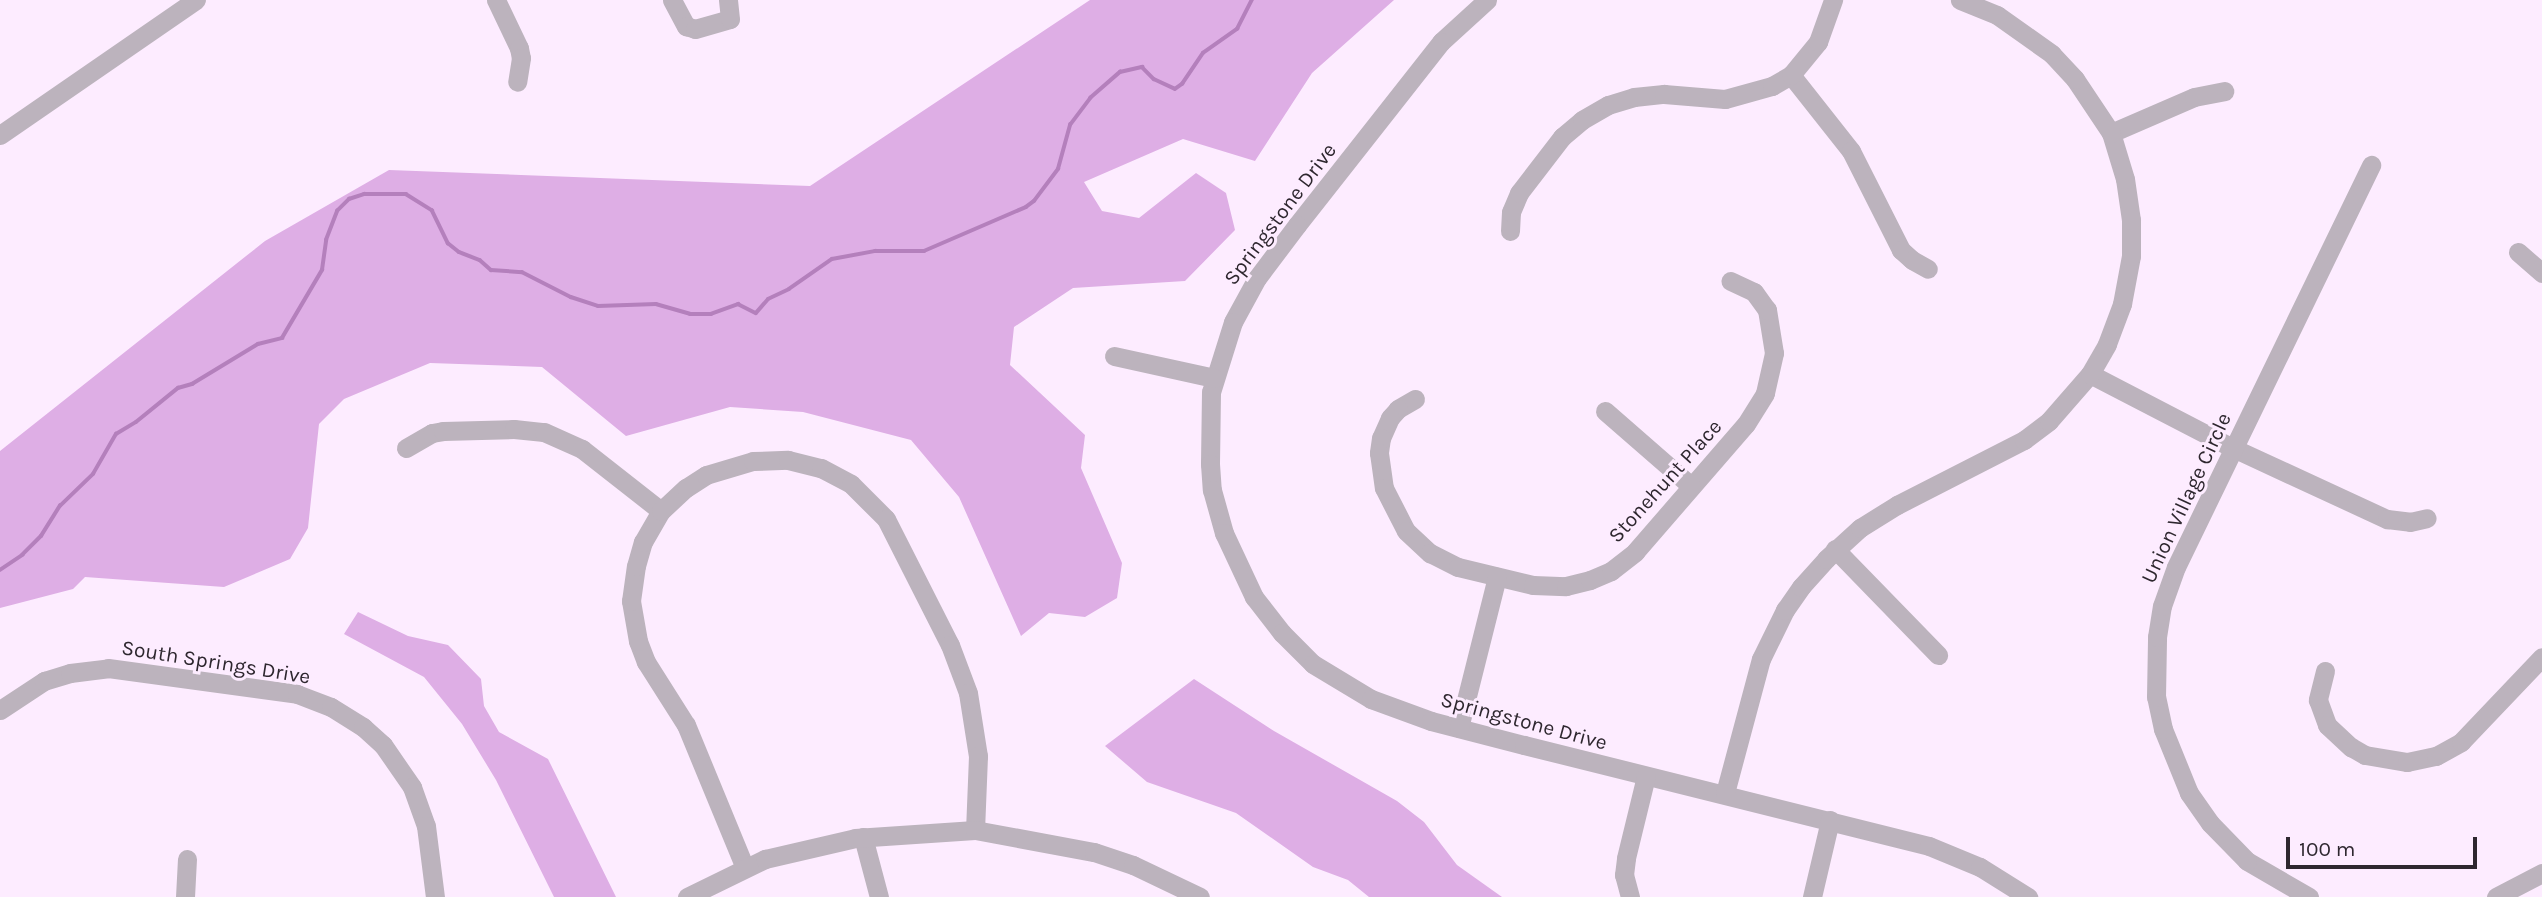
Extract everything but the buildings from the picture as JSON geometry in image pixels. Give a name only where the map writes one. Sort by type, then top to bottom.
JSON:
[{"type":"street","points":[[0,135],[196,0]]},
{"type":"street","points":[[496,0],[519,48],[521,58],[517,82]]},
{"type":"street","points":[[672,0],[686,26],[695,29],[730,19],[728,0]]},
{"type":"street","name":"Springstone Drive","points":[[1487,0],[1441,42],[1257,278],[1233,323],[1214,377],[1209,437],[1216,509],[1232,555],[1268,616],[1313,664],[1351,689],[1398,710],[1646,776],[1725,793],[1929,846],[1980,867],[2028,897]]},
{"type":"street","points":[[1510,231],[1511,212],[1523,187],[1562,137],[1595,111],[1650,94],[1738,98],[1772,86],[1791,75],[1818,42],[1833,0]]},
{"type":"street","points":[[1725,793],[1754,680],[1770,636],[1801,587],[1835,549],[1860,528],[1897,505],[2024,440],[2060,410],[2090,374],[2119,313],[2131,256],[2129,201],[2111,133],[2075,79],[2052,54],[1997,15],[1960,0]]},
{"type":"street","points":[[1791,75],[1851,151],[1901,250],[1928,269]]},
{"type":"street","points":[[2111,133],[2194,97],[2224,92]]},
{"type":"street","name":"Union Village Circle","points":[[2309,897],[2247,861],[2210,824],[2189,793],[2174,762],[2157,697],[2157,637],[2167,588],[2371,165]]},
{"type":"street","points":[[2518,252],[2542,273]]},
{"type":"street","name":"Stonehunt Place","points":[[1415,399],[1398,409],[1384,428],[1381,438],[1380,470],[1389,503],[1406,531],[1430,552],[1458,567],[1497,577],[1555,586],[1580,583],[1611,571],[1635,552],[1754,414],[1765,393],[1772,369],[1774,339],[1767,310],[1754,292],[1730,281]]},
{"type":"street","points":[[1114,356],[1214,377]]},
{"type":"street","points":[[2090,374],[2119,392],[2233,448],[2387,519],[2410,522],[2427,518]]},
{"type":"street","points":[[1605,411],[1692,486]]},
{"type":"street","points":[[406,448],[432,433],[443,431],[514,429],[544,432],[582,449],[661,511]]},
{"type":"street","points":[[745,868],[686,725],[650,669],[635,632],[631,601],[643,542],[661,511],[686,488],[706,475],[736,465],[764,460],[788,460],[821,468],[851,484],[870,500],[897,538],[950,645],[968,693],[978,757],[975,830]]},
{"type":"street","points":[[1835,549],[1938,655]]},
{"type":"street","points":[[1459,728],[1497,577]]},
{"type":"street","points":[[2325,671],[2318,700],[2327,725],[2351,747],[2365,755],[2407,762],[2435,756],[2461,742],[2541,661]]},
{"type":"street","name":"South Springs Drive","points":[[0,710],[44,681],[70,673],[108,668],[297,694],[331,707],[363,727],[383,745],[412,787],[426,826],[435,897]]},
{"type":"street","points":[[1630,897],[1624,875],[1626,858],[1646,776]]},
{"type":"street","points":[[1812,897],[1830,820]]},
{"type":"street","points":[[687,897],[765,859],[863,836],[975,830],[1094,852],[1133,865],[1200,897]]},
{"type":"street","points":[[863,836],[878,897]]},
{"type":"street","points":[[185,897],[187,859]]},
{"type":"street","points":[[2496,897],[2542,873]]},
{"type":"shaded area","points":[[1090,0],[1394,0],[1312,73],[1255,161],[1183,139],[1084,182],[1102,211],[1139,218],[1196,173],[1226,193],[1235,230],[1185,281],[1073,288],[1014,327],[1010,365],[1085,435],[1081,468],[1122,563],[1117,598],[1085,617],[1049,613],[1021,636],[959,497],[911,440],[803,412],[730,407],[626,436],[542,367],[430,363],[344,399],[319,424],[308,528],[290,559],[224,587],[85,577],[73,589],[0,608],[0,451],[265,241],[389,170],[810,186]]},
{"type":"shaded area","points":[[358,612],[408,636],[448,645],[481,679],[484,706],[499,732],[548,759],[616,897],[554,897],[496,780],[462,724],[424,677],[344,634]]},
{"type":"shaded area","points":[[1194,679],[1274,731],[1397,801],[1424,822],[1457,865],[1502,897],[1369,897],[1348,880],[1313,867],[1236,813],[1147,782],[1105,746]]},
{"type":"waterway","points":[[0,570],[22,555],[41,536],[60,506],[93,474],[116,434],[136,422],[178,388],[192,384],[258,344],[282,338],[322,270],[326,240],[337,211],[349,199],[364,194],[406,194],[432,210],[448,243],[459,252],[480,260],[491,270],[522,272],[571,297],[598,306],[656,304],[690,314],[711,314],[738,304],[756,313],[768,299],[789,289],[832,259],[875,251],[924,251],[1026,207],[1034,201],[1058,169],[1070,125],[1090,98],[1120,72],[1142,67],[1154,79],[1175,89],[1182,84],[1203,53],[1237,29],[1252,0]]}]
